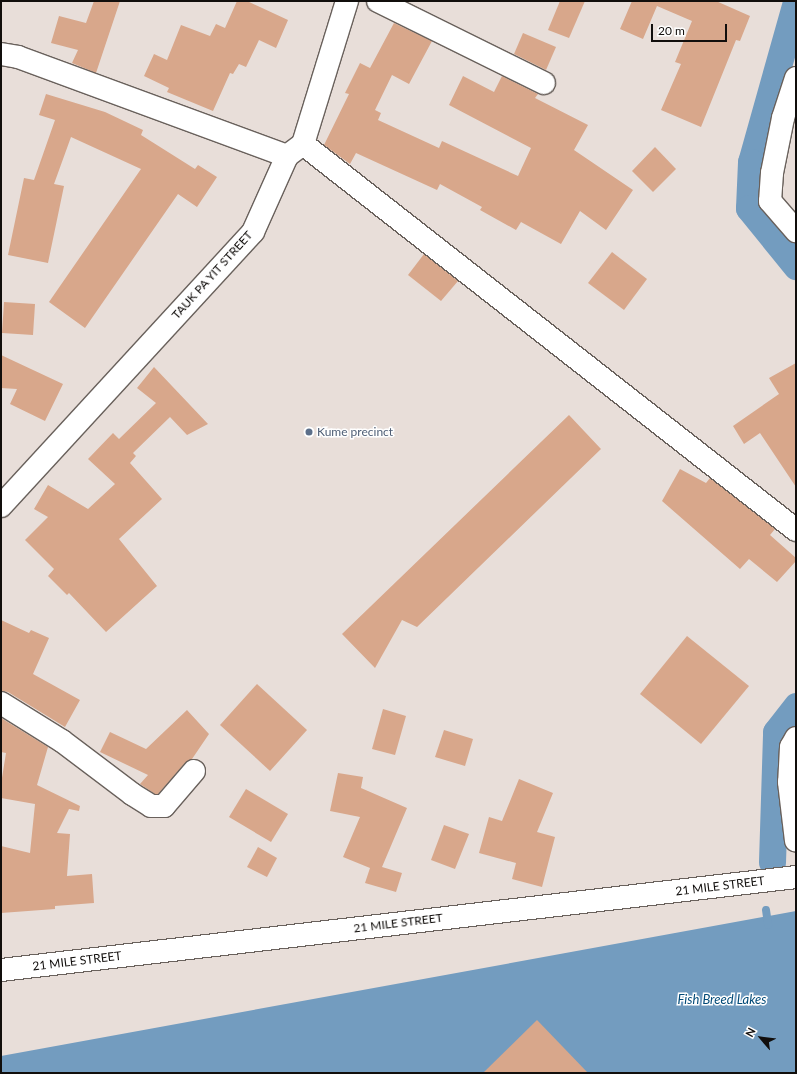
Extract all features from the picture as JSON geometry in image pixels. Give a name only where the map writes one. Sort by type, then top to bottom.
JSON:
[{"type":"street","name":"TAUK PA YIT STREET","points":[[1,506],[253,232],[295,150],[347,1]]},
{"type":"street","points":[[378,1],[544,83]]},
{"type":"street","points":[[1,54],[18,57],[295,150],[796,530]]},
{"type":"street","points":[[796,78],[783,118],[772,173],[770,201],[796,231]]},
{"type":"street","points":[[1,703],[62,742],[132,794],[151,806],[164,806],[194,771]]},
{"type":"street","points":[[796,738],[791,747],[789,782],[796,841]]},
{"type":"street","name":"21 MILE STREET","points":[[1,970],[796,877]]},
{"type":"water","name":"Fish Breed Lakes","points":[[796,911],[796,1073],[1,1073],[1,1056]]},
{"type":"building","points":[[94,1],[120,1],[96,73],[72,63],[78,50],[51,43],[59,16],[86,23]]},
{"type":"building","points":[[237,1],[247,1],[288,20],[276,48],[259,40],[246,67],[239,64],[233,74],[230,73],[213,111],[167,92],[169,88],[144,76],[154,54],[167,60],[181,25],[210,36],[216,24],[225,28]]},
{"type":"building","points":[[560,1],[585,1],[569,38],[548,30]]},
{"type":"building","points":[[632,1],[716,1],[750,16],[740,41],[736,40],[701,127],[661,110],[681,64],[675,62],[692,21],[657,6],[643,39],[620,29]]},
{"type":"building","points":[[394,23],[432,41],[409,84],[392,75],[375,110],[381,113],[378,120],[439,148],[442,141],[518,176],[531,148],[449,105],[463,76],[494,92],[502,76],[538,94],[535,98],[588,125],[574,150],[633,190],[606,230],[580,211],[561,244],[521,222],[516,230],[480,210],[482,207],[440,184],[437,190],[356,153],[350,164],[324,145],[349,94],[345,93],[360,63],[370,68]]},
{"type":"building","points":[[523,33],[556,47],[546,70],[514,54]]},
{"type":"building","points":[[46,94],[105,112],[143,130],[141,135],[195,169],[198,165],[217,177],[197,207],[178,194],[85,328],[49,302],[141,169],[71,137],[54,184],[64,186],[48,263],[8,255],[24,178],[34,180],[55,120],[39,115]]},
{"type":"building","points":[[655,147],[676,169],[653,192],[632,171]]},
{"type":"building","points":[[612,252],[647,279],[624,310],[588,283]]},
{"type":"building","points":[[424,254],[458,281],[441,301],[408,275]]},
{"type":"building","points":[[4,302],[35,304],[33,335],[2,333]]},
{"type":"building","points":[[1,355],[63,384],[45,421],[10,404],[17,389],[1,388]]},
{"type":"building","points":[[796,363],[796,487],[760,433],[744,444],[733,426],[779,394],[769,378]]},
{"type":"building","points":[[154,367],[208,424],[187,435],[170,417],[133,453],[136,456],[130,463],[162,499],[119,539],[157,586],[106,632],[69,593],[67,595],[48,576],[54,569],[25,540],[48,517],[34,509],[48,485],[88,509],[115,484],[88,459],[113,433],[119,439],[156,403],[137,388]]},
{"type":"building","points":[[569,415],[601,449],[417,627],[402,620],[375,668],[342,634]]},
{"type":"building","points":[[680,469],[706,483],[710,478],[775,529],[770,535],[796,558],[796,561],[777,582],[749,559],[740,569],[662,501]]},
{"type":"building","points":[[1,620],[29,633],[31,630],[49,638],[33,674],[80,700],[65,727],[8,692],[1,691]]},
{"type":"building","points":[[687,636],[749,686],[701,744],[640,694]]},
{"type":"building","points":[[257,684],[307,730],[270,771],[220,725]]},
{"type":"building","points":[[383,709],[406,716],[395,755],[372,749]]},
{"type":"building","points":[[187,710],[209,734],[192,759],[185,763],[158,794],[155,794],[140,784],[148,775],[100,752],[110,732],[146,749]]},
{"type":"building","points":[[1,718],[48,747],[37,785],[80,806],[79,811],[69,809],[57,833],[70,834],[67,876],[92,874],[94,903],[55,906],[55,909],[1,913],[1,846],[30,853],[35,804],[1,798],[1,784],[6,753],[1,752]]},
{"type":"building","points":[[444,730],[473,739],[465,766],[435,757]]},
{"type":"building","points":[[338,773],[363,777],[361,788],[407,808],[382,867],[402,873],[396,892],[365,883],[370,868],[343,857],[360,817],[330,811]]},
{"type":"building","points":[[519,779],[553,793],[537,832],[555,837],[542,887],[512,879],[516,863],[479,853],[489,817],[502,821]]},
{"type":"building","points":[[246,789],[288,814],[271,842],[229,817]]},
{"type":"building","points":[[444,825],[469,834],[455,869],[431,860]]},
{"type":"building","points":[[258,847],[277,858],[267,877],[247,867]]},
{"type":"building","points":[[537,1020],[588,1073],[483,1073]]},
{"type":"waterway","points":[[796,2],[751,162],[749,208],[796,266]]},
{"type":"waterway","points":[[772,862],[776,732],[796,706]]},
{"type":"waterway","points":[[766,910],[768,925]]},
{"type":"place","name":"Kume precinct","points":[[309,432]]}]
